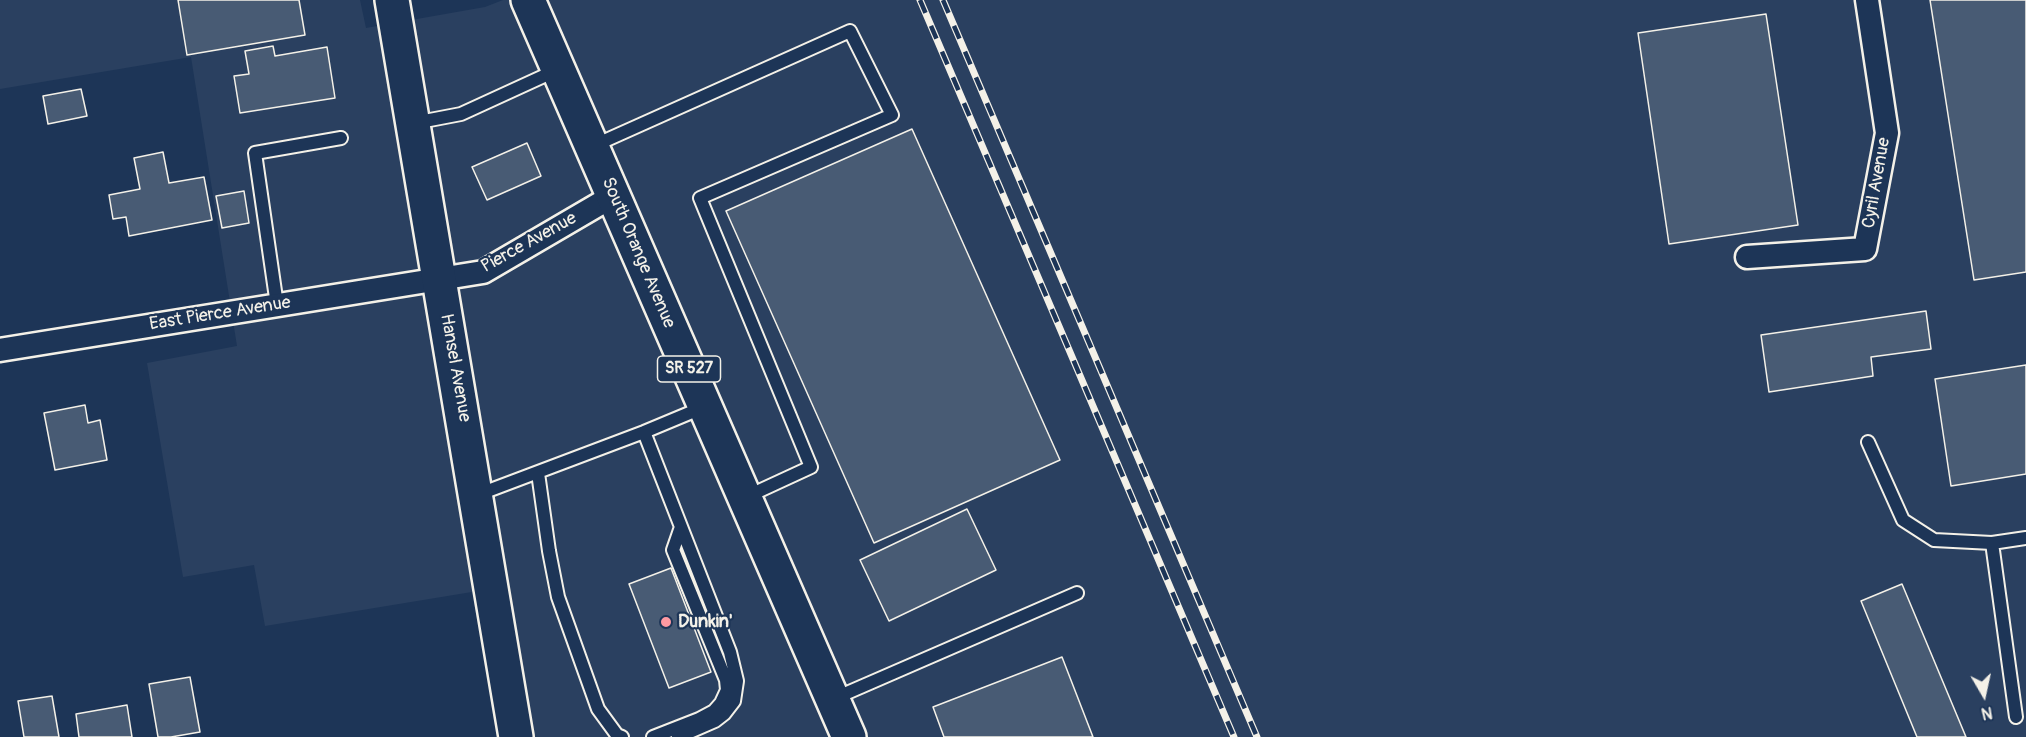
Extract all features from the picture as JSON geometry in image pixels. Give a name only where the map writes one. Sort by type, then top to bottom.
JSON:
[{"type":"main road","name":"Hansel Avenue","points":[[392,0],[516,737]]},
{"type":"main road","name":"South Orange Avenue","points":[[528,0],[849,737]]},
{"type":"street","name":"Cyril Avenue","points":[[1747,257],[1865,249],[1887,133],[1867,0]]},
{"type":"street","name":"Pierce Avenue","points":[[440,279],[483,272],[614,196]]},
{"type":"street","name":"East Pierce Avenue","points":[[0,350],[440,279]]},
{"type":"lane","points":[[592,146],[850,31],[892,115],[700,198],[811,467],[745,497]]},
{"type":"lane","points":[[413,123],[460,114],[559,70]]},
{"type":"lane","points":[[277,305],[255,153],[341,138]]},
{"type":"lane","points":[[476,496],[644,432],[705,406]]},
{"type":"lane","points":[[644,432],[730,652],[737,681],[734,700],[724,714],[715,721],[678,737]]},
{"type":"lane","points":[[1868,442],[1902,520],[1934,540],[1992,543],[2026,537]]},
{"type":"lane","points":[[538,473],[558,597],[598,709],[617,735],[622,737]]},
{"type":"lane","points":[[653,737],[714,711],[727,690],[726,680],[673,550],[681,527]]},
{"type":"lane","points":[[1992,543],[2016,717]]},
{"type":"lane","points":[[832,699],[1077,593]]},
{"type":"shaded area","points":[[0,0],[360,0],[366,28],[485,7],[503,0],[2026,0],[2026,737],[515,737],[490,589],[265,626],[254,565],[183,577],[147,363],[237,346],[191,57],[0,89]]},
{"type":"building","points":[[178,0],[299,0],[305,35],[187,55]]},
{"type":"building","points":[[1930,0],[2026,0],[2026,272],[1974,280]]},
{"type":"building","points":[[1766,14],[1798,225],[1669,244],[1638,33]]},
{"type":"building","points":[[273,46],[275,56],[327,47],[335,98],[240,113],[234,76],[249,74],[245,51]]},
{"type":"building","points":[[81,89],[87,116],[48,124],[43,96]]},
{"type":"building","points":[[912,129],[1060,460],[874,543],[726,211]]},
{"type":"building","points":[[527,143],[541,176],[487,200],[472,167]]},
{"type":"building","points":[[163,152],[169,183],[204,177],[212,220],[129,236],[126,217],[113,219],[109,195],[140,189],[134,158]]},
{"type":"building","points":[[244,191],[249,223],[222,228],[216,196]]},
{"type":"building","points":[[1926,311],[1931,349],[1871,357],[1873,376],[1769,392],[1761,335]]},
{"type":"building","points":[[2026,365],[2026,474],[1951,486],[1935,379]]},
{"type":"building","points":[[85,405],[88,423],[100,420],[107,460],[55,470],[44,413]]},
{"type":"building","points":[[967,509],[996,570],[889,621],[860,560]]},
{"type":"building","points":[[671,568],[711,672],[669,688],[629,584]]},
{"type":"building","points":[[1902,584],[1966,737],[1917,737],[1861,601]]},
{"type":"building","points":[[1062,657],[1093,737],[944,737],[933,707]]},
{"type":"building","points":[[190,677],[200,732],[158,737],[149,684]]},
{"type":"building","points":[[52,696],[59,737],[24,737],[18,701]]},
{"type":"building","points":[[127,705],[132,737],[79,737],[76,714]]},
{"type":"railway","points":[[920,0],[1234,737]]},
{"type":"railway","points":[[943,0],[1257,737]]},
{"type":"place","name":"Dunkin'","points":[[666,622]]}]
